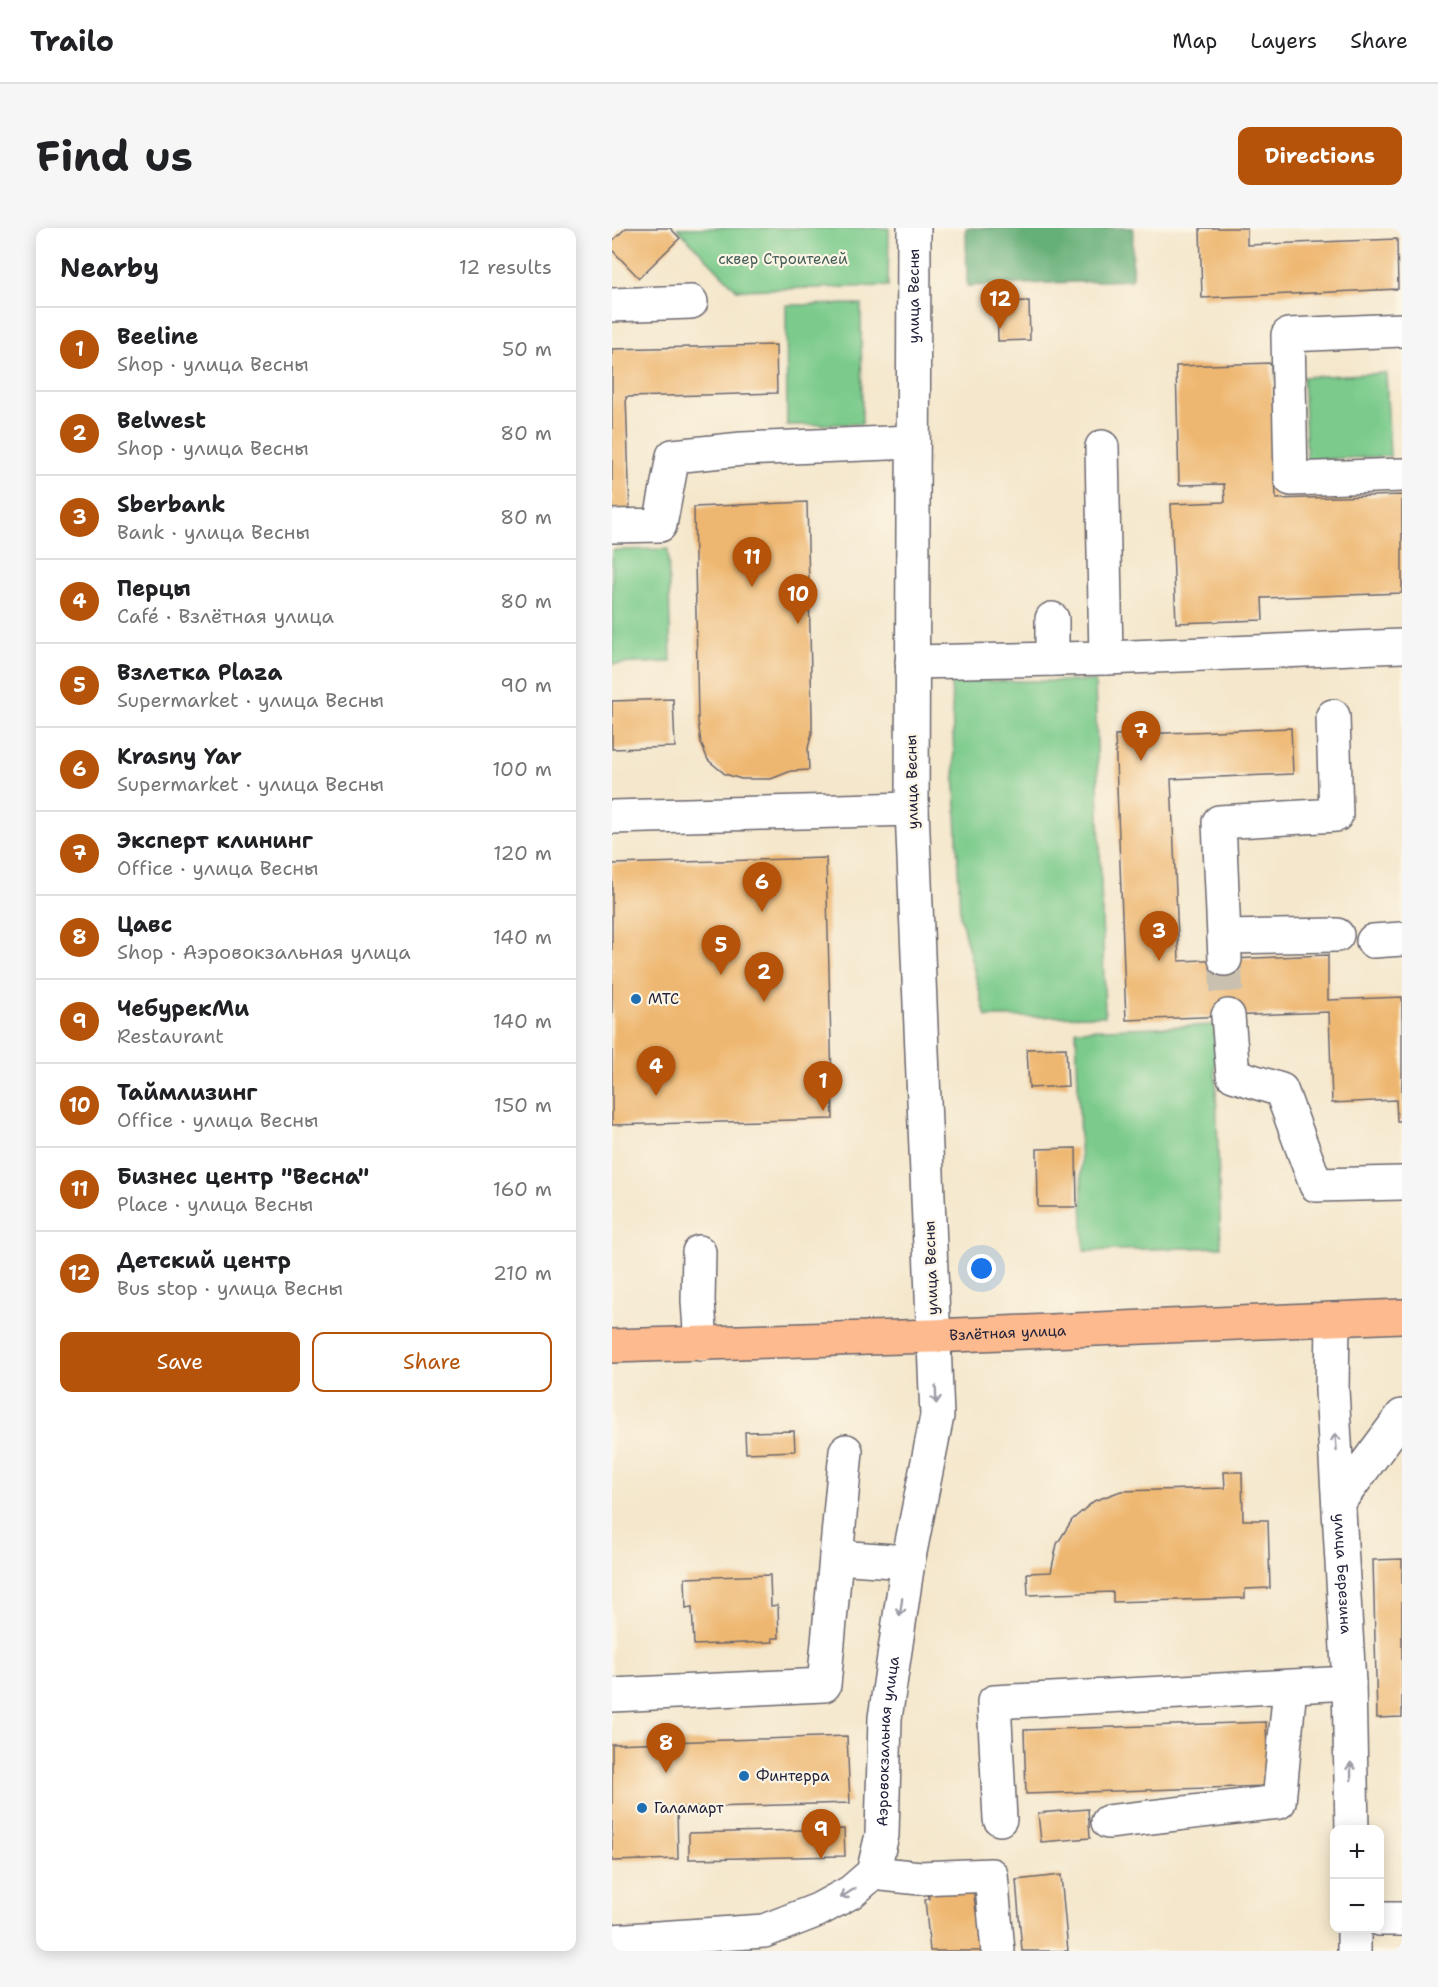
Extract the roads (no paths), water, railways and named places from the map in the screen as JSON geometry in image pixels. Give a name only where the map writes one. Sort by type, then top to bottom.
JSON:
[{"type":"main road","name":"Взлётная улица","points":[[612,1346],[933,1336],[1402,1316]]},
{"type":"street","name":"улица Весны","points":[[914,228],[912,809],[933,1336]]},
{"type":"street","points":[[612,305],[691,302]]},
{"type":"street","points":[[1402,330],[1288,335],[1291,479],[1402,475]]},
{"type":"street","points":[[612,526],[660,525],[673,456],[742,449],[914,442]]},
{"type":"street","points":[[1102,447],[1106,658]]},
{"type":"street","points":[[1052,619],[1052,659]]},
{"type":"street","points":[[912,662],[1106,658],[1402,646]]},
{"type":"street","points":[[1333,716],[1336,815],[1219,822],[1224,948],[1337,935]]},
{"type":"street","points":[[612,817],[912,809]]},
{"type":"street","points":[[1228,1016],[1233,1075],[1281,1090],[1316,1185],[1402,1183]]},
{"type":"street","points":[[699,1252],[698,1301],[701,1344]]},
{"type":"street","name":"улица Березина","points":[[1333,1319],[1332,1390],[1349,1683],[1352,1825]]},
{"type":"street","name":"Аэровокзальная улица","points":[[873,1873],[882,1835],[885,1718],[908,1562],[937,1416],[933,1336]]},
{"type":"street","points":[[1340,1500],[1402,1416]]},
{"type":"street","points":[[612,1695],[824,1685],[846,1452]]},
{"type":"street","points":[[836,1557],[908,1562]]},
{"type":"street","points":[[1000,1819],[994,1702],[1349,1683]]},
{"type":"street","points":[[1108,1822],[1279,1802],[1290,1687]]},
{"type":"street","points":[[612,1941],[764,1931],[818,1910],[851,1892],[873,1873],[920,1878],[991,1875],[998,1951]]},
{"type":"street","points":[[1384,1919],[1402,1919]]},
{"type":"street","points":[[1354,1933],[1354,1951]]},
{"type":"tunnel","points":[[1225,959],[1228,1016]]},
{"type":"place","name":"Детский центр","points":[[1000,329]]},
{"type":"place","name":"Бизнес центр \"Весна\"","points":[[752,587]]},
{"type":"place","name":"Таймлизинг","points":[[798,624]]},
{"type":"place","name":"Эксперт клининг","points":[[1141,761]]},
{"type":"place","name":"Krasny Yar","points":[[762,912]]},
{"type":"place","name":"Sberbank","points":[[1159,961]]},
{"type":"place","name":"Взлетка Plaza","points":[[721,975]]},
{"type":"place","name":"МТС","points":[[636,999]]},
{"type":"place","name":"Belwest","points":[[764,1002]]},
{"type":"place","name":"Перцы","points":[[656,1096]]},
{"type":"place","name":"Beeline","points":[[823,1111]]},
{"type":"place","name":"Цавс","points":[[666,1773]]},
{"type":"place","name":"Финтерра","points":[[744,1776]]},
{"type":"place","name":"Галамарт","points":[[642,1808]]},
{"type":"place","name":"ЧебурекМи","points":[[821,1859]]},
{"type":"park label","name":"сквер Строителей","points":[[783,259]]}]
